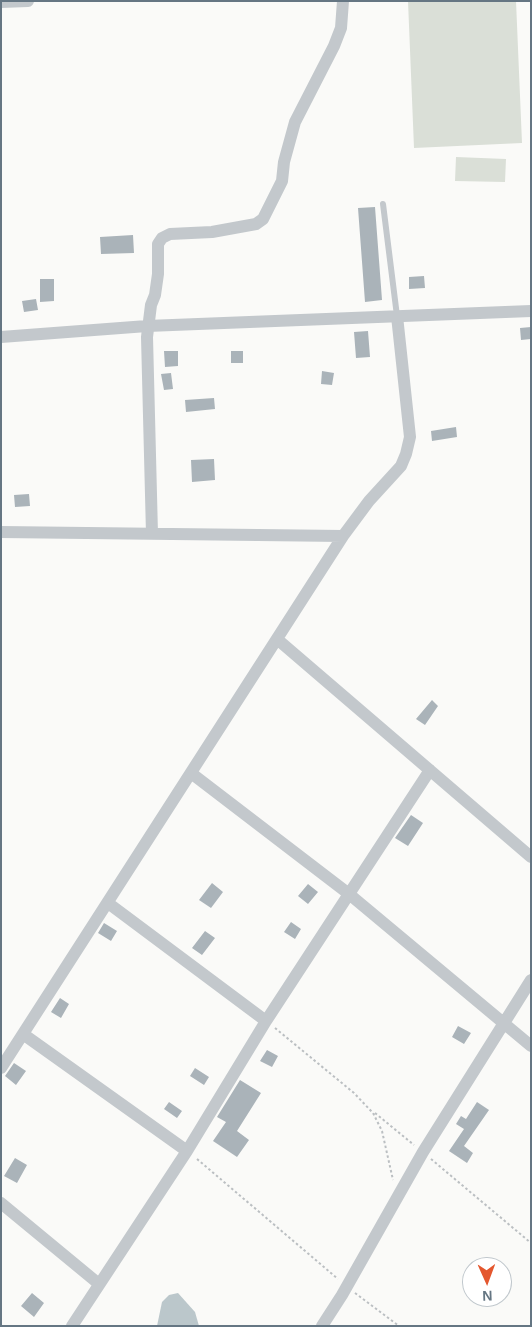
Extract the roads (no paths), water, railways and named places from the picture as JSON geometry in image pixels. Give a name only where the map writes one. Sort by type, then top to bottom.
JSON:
[{"type":"street","points":[[1,2],[28,1]]},
{"type":"street","points":[[152,534],[147,326],[158,274],[158,244],[162,238],[170,234],[212,232],[256,224],[263,219],[282,181],[284,162],[295,122],[334,46],[341,28],[343,1]]},
{"type":"street","points":[[1,337],[147,326],[531,311]]},
{"type":"street","points":[[1,1068],[343,536],[369,501],[400,466],[406,454],[410,437],[397,316]]},
{"type":"street","points":[[1,532],[343,536]]},
{"type":"street","points":[[277,639],[531,857]]},
{"type":"street","points":[[72,1326],[187,1151],[266,1021],[430,770]]},
{"type":"street","points":[[191,773],[349,894],[531,1046]]},
{"type":"street","points":[[108,903],[266,1021]]},
{"type":"street","points":[[322,1326],[347,1286],[423,1152],[531,980]]},
{"type":"street","points":[[23,1034],[187,1151]]},
{"type":"street","points":[[1,1203],[99,1284]]},
{"type":"lane","points":[[383,204],[397,316]]}]
